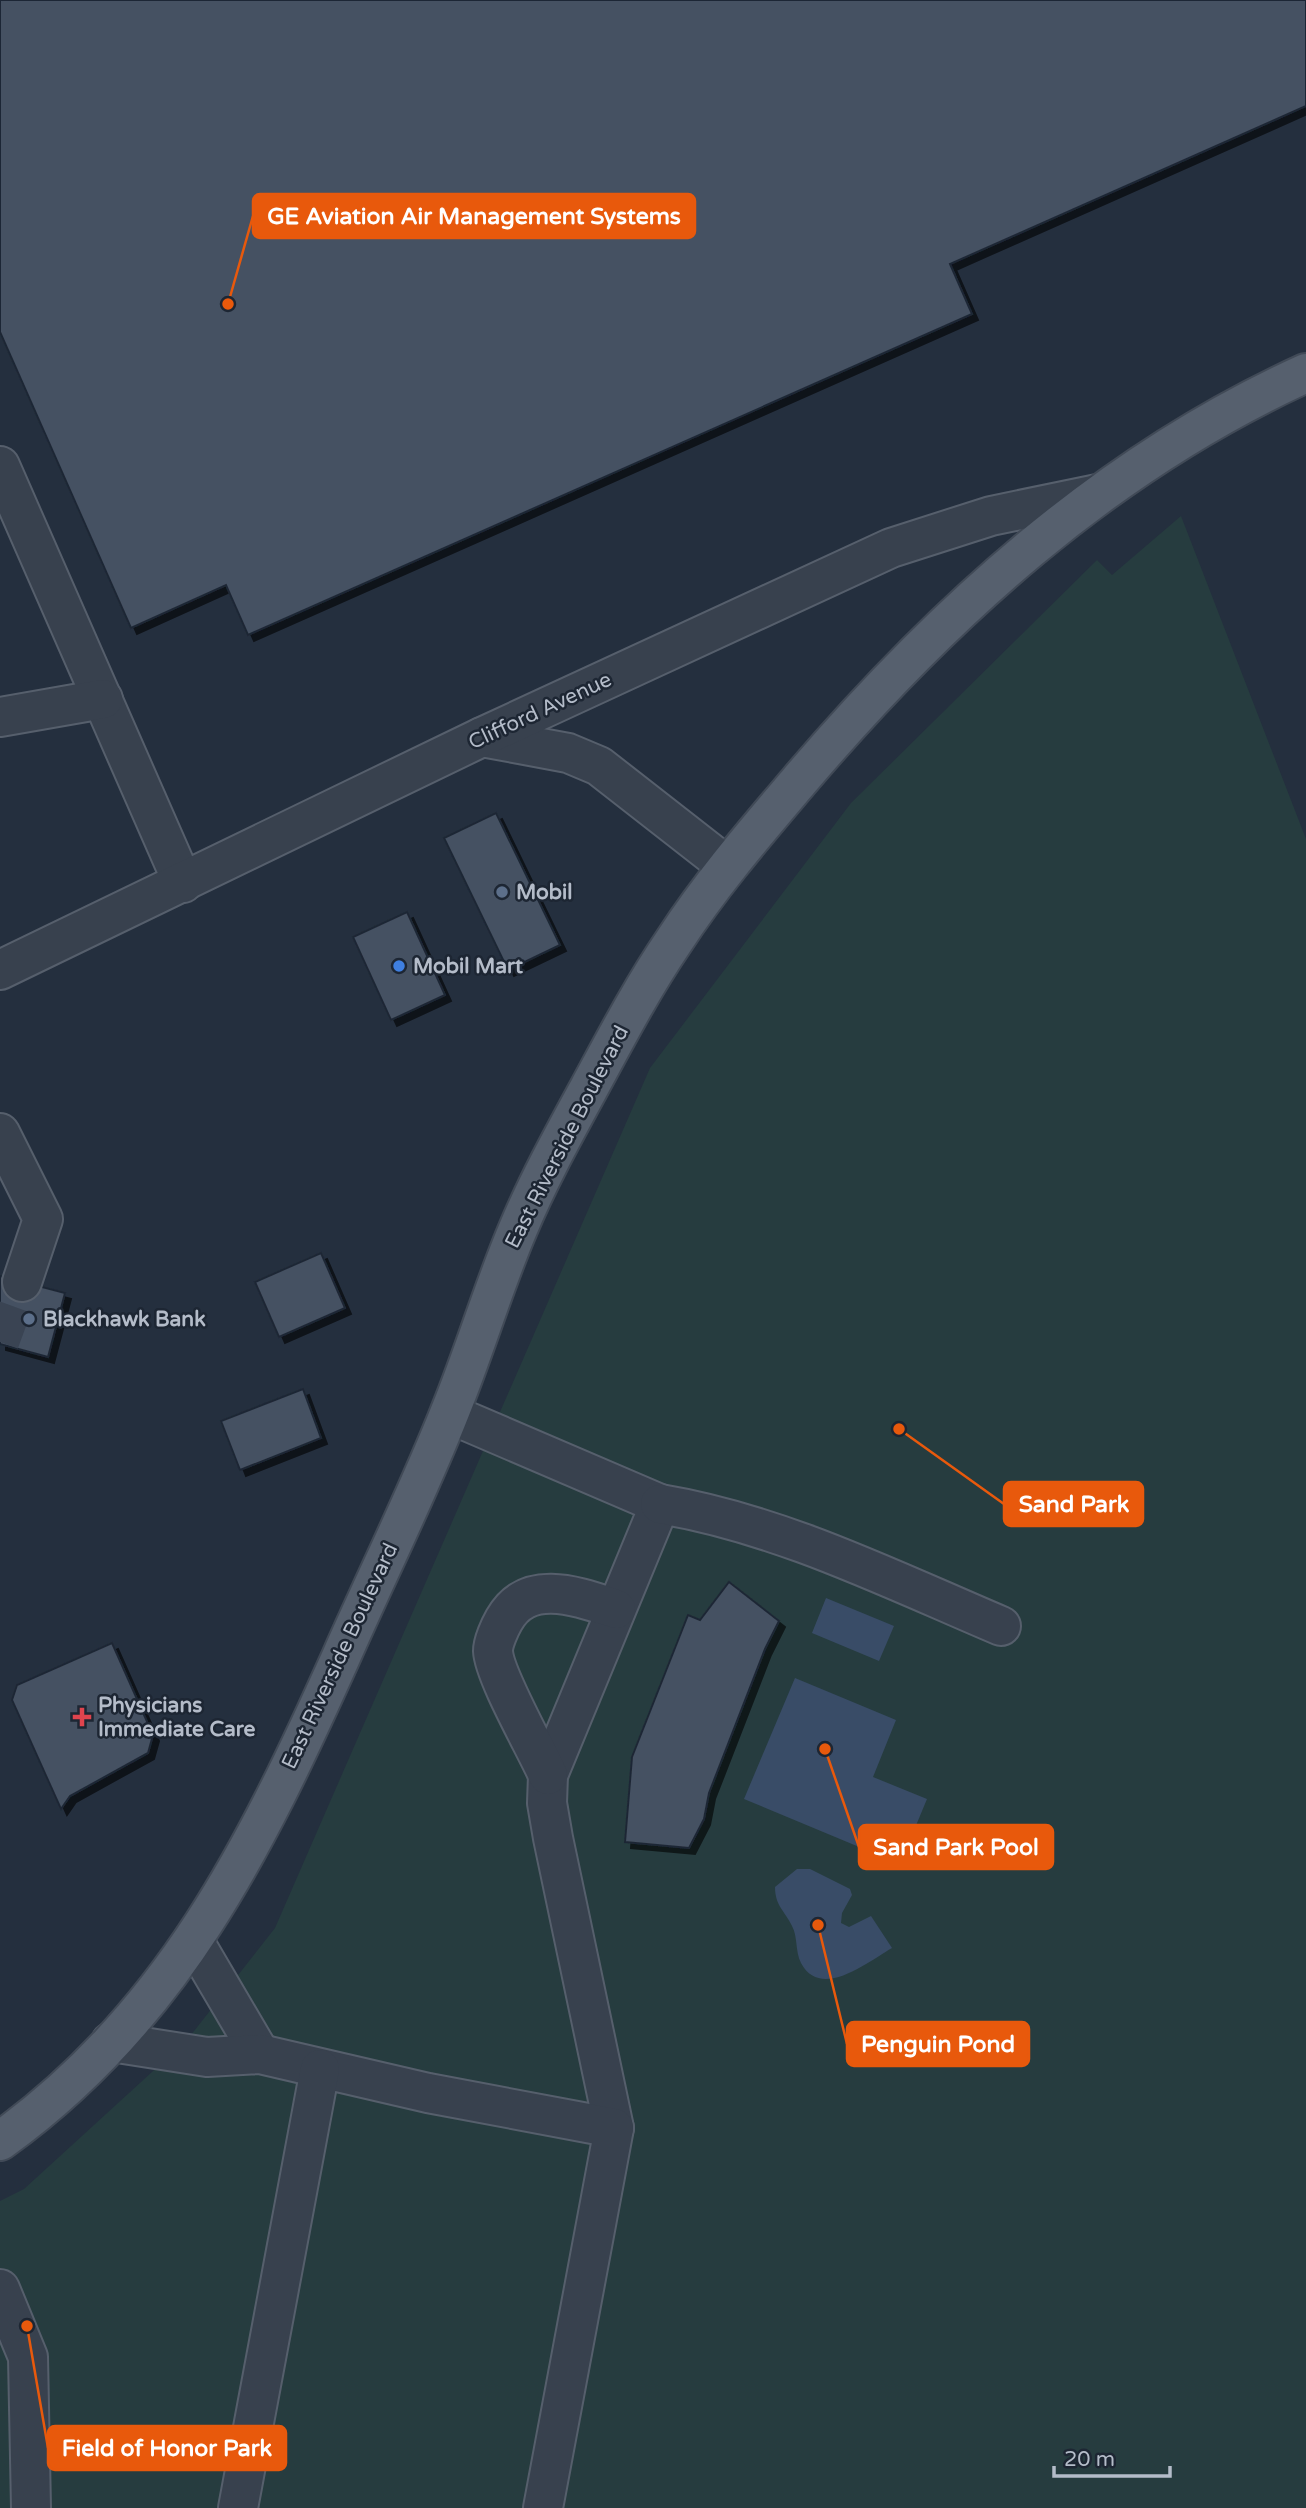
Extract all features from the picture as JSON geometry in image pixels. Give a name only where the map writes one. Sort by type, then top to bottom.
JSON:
[{"type":"main road","name":"East Riverside Boulevard","points":[[0,2141],[30,2119],[89,2067],[173,1972],[232,1882],[315,1715],[450,1414],[519,1226],[634,1006],[673,942],[727,866],[870,698],[961,608],[1097,495],[1269,390],[1306,373]]},
{"type":"street","points":[[0,467],[183,883]]},
{"type":"street","name":"Clifford Avenue","points":[[0,970],[482,737],[891,548],[991,516],[1097,495]]},
{"type":"street","points":[[0,717],[103,699]]},
{"type":"street","points":[[482,737],[568,753],[599,765],[727,866]]},
{"type":"street","points":[[0,1133],[43,1219],[22,1282]]},
{"type":"street","points":[[450,1414],[660,1503],[700,1510],[776,1531],[1001,1626]]},
{"type":"street","points":[[543,2508],[614,2128],[547,1803],[548,1774],[660,1503]]},
{"type":"street","points":[[548,1774],[499,1669],[493,1650],[502,1623],[512,1608],[530,1596],[573,1595],[616,1609]]},
{"type":"street","points":[[193,1940],[260,2054]]},
{"type":"street","points":[[111,2042],[207,2057],[260,2054],[428,2093],[614,2128]]},
{"type":"street","points":[[238,2508],[320,2069]]},
{"type":"street","points":[[0,2289],[28,2357],[31,2508]]},
{"type":"green space","points":[[1181,516],[1306,839],[1306,2508],[0,2508],[0,2201],[24,2189],[187,2040],[275,1928],[650,1068],[851,803],[1097,560],[1112,575]]},
{"type":"water","points":[[826,1598],[894,1626],[879,1661],[812,1633]]},
{"type":"water","points":[[795,1678],[896,1720],[873,1777],[927,1799],[900,1864],[744,1799]]},
{"type":"water","points":[[797,1869],[810,1869],[850,1889],[852,1895],[842,1913],[841,1923],[849,1927],[871,1916],[892,1948],[845,1975],[820,1979],[810,1974],[801,1963],[794,1930],[775,1894],[775,1887]]},
{"type":"building","points":[[0,0],[1306,0],[1306,106],[950,264],[972,314],[248,635],[226,585],[131,628],[0,332]]},
{"type":"building","name":"Mobil","points":[[496,813],[560,945],[508,970],[444,838]]},
{"type":"building","name":"Mobil Mart","points":[[407,912],[445,995],[391,1020],[353,937]]},
{"type":"building","points":[[321,1253],[345,1308],[279,1337],[255,1282]]},
{"type":"building","name":"Blackhawk Bank","points":[[0,1276],[65,1293],[48,1357],[0,1344]]},
{"type":"building","points":[[303,1389],[321,1438],[240,1470],[221,1421]]},
{"type":"building","points":[[729,1582],[779,1621],[765,1649],[709,1793],[704,1819],[689,1848],[625,1842],[632,1757],[688,1615],[700,1620]]},
{"type":"building","name":"Physicians Immediate Care","points":[[112,1643],[153,1735],[148,1753],[70,1796],[61,1809],[12,1700],[17,1685]]},
{"type":"tunnel","points":[[0,1342],[22,1282]]},
{"type":"place","name":"GE Aviation Air Management Systems","points":[[228,304]]},
{"type":"place","name":"Mobil","points":[[502,892]]},
{"type":"place","name":"Mobil Mart","points":[[399,966]]},
{"type":"place","name":"Blackhawk Bank","points":[[29,1319]]},
{"type":"place","name":"Sand Park","points":[[899,1429]]},
{"type":"place","name":"Physicians Immediate Care","points":[[82,1717]]},
{"type":"place","name":"Sand Park Pool","points":[[825,1749]]},
{"type":"place","name":"Penguin Pond","points":[[818,1925]]},
{"type":"place","name":"Field of Honor Park","points":[[27,2326]]}]
